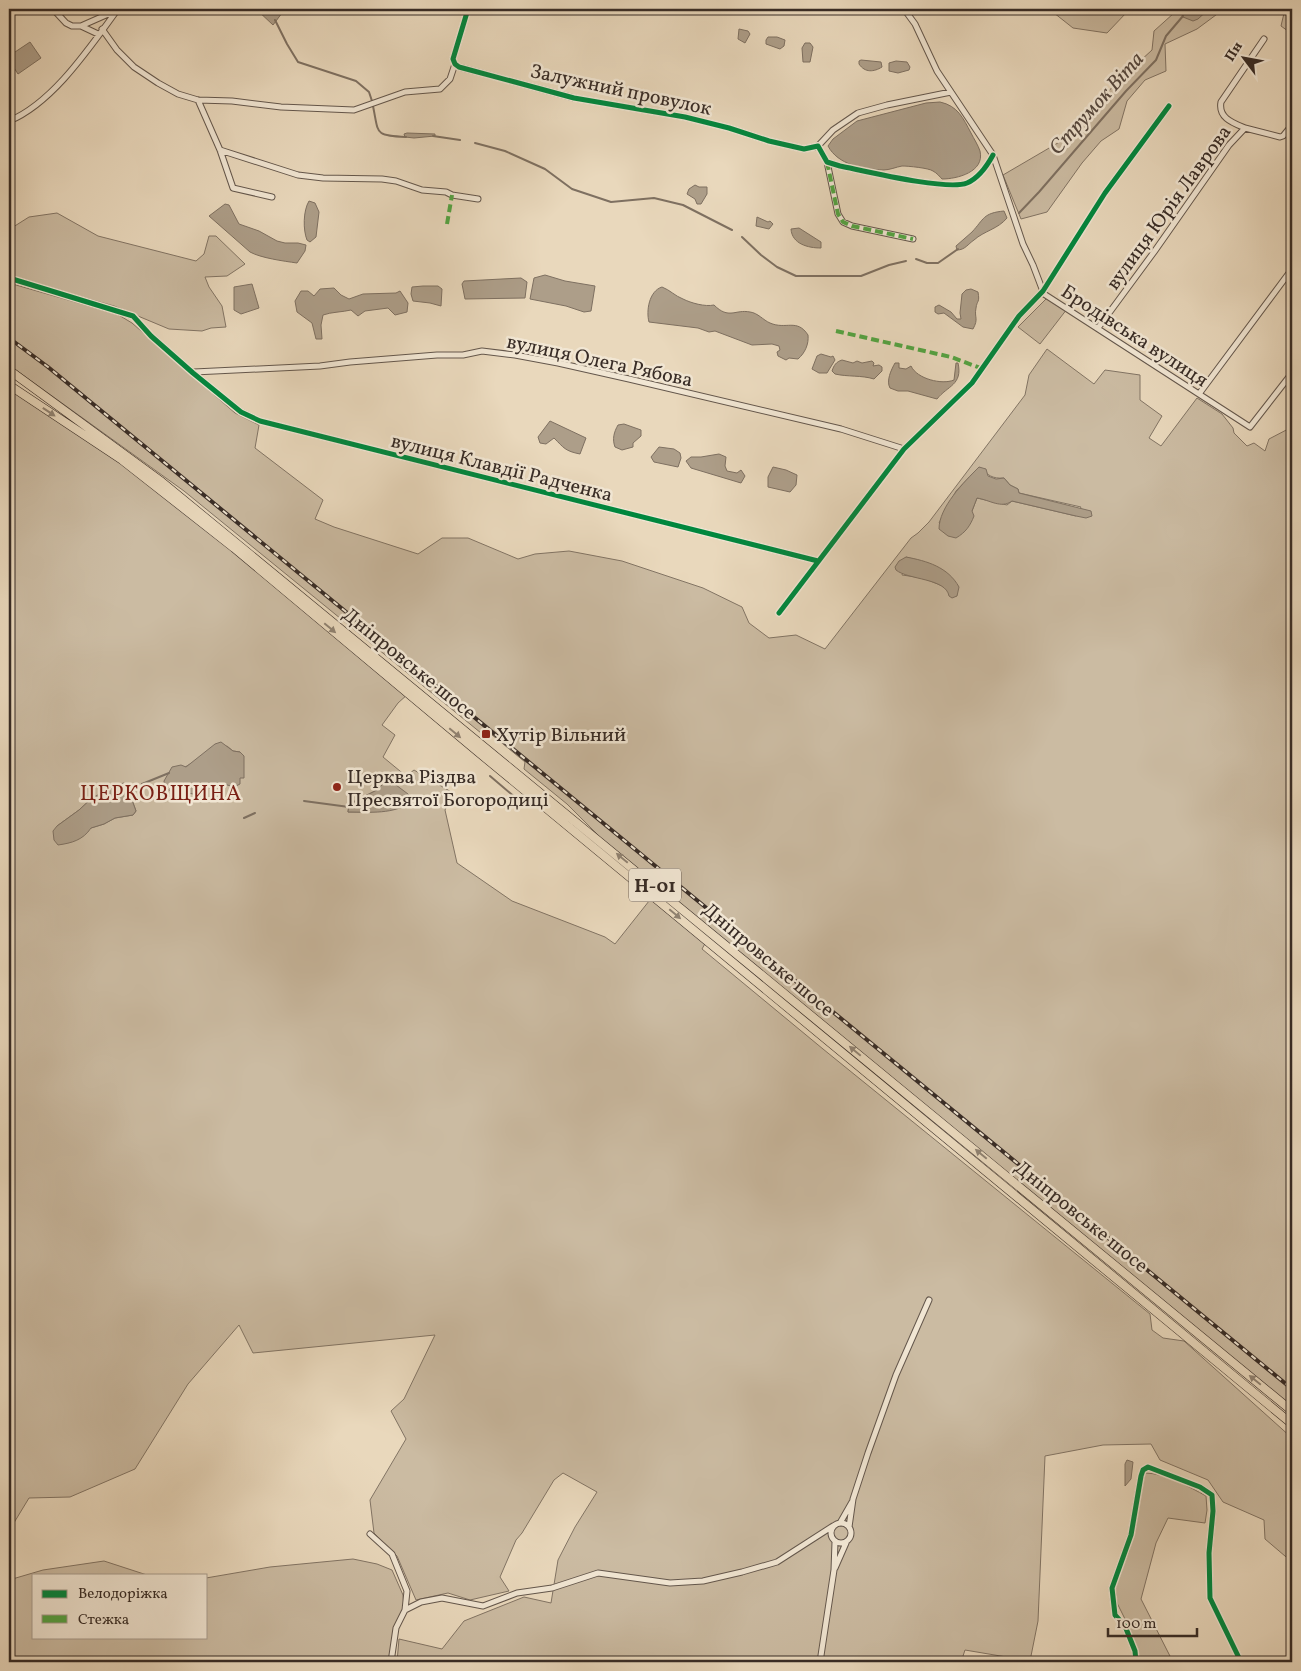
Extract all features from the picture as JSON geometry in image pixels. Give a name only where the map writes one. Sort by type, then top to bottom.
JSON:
[{"type":"main road","name":"Дніпровське шосе","points":[[9,370],[170,488],[1292,1411]]},
{"type":"main road","name":"Дніпровське шосе","points":[[9,385],[122,460],[234,548],[1292,1424]]},
{"type":"street","points":[[53,9],[66,23],[72,26],[81,26],[100,32],[134,67],[178,94],[198,100],[232,101],[282,107],[354,110],[405,92],[440,89],[450,79],[455,64],[453,59],[468,9]]},
{"type":"street","name":"Бродівська вулиця","points":[[904,9],[915,24],[937,71],[993,155],[1022,244],[1048,297],[1250,427],[1292,373]]},
{"type":"street","points":[[81,26],[117,10]]},
{"type":"street","points":[[9,121],[44,99],[65,77],[117,10]]},
{"type":"street","name":"вулиця Юрія Лаврова","points":[[1264,39],[1221,102],[1221,110],[1226,118],[1245,128],[1280,137],[1292,125]]},
{"type":"street","name":"Залужний провулок","points":[[455,64],[574,98],[685,117],[804,149],[818,146]]},
{"type":"street","points":[[913,239],[852,226],[843,222],[838,214],[827,162],[818,146],[834,130],[858,113],[951,92]]},
{"type":"street","points":[[198,100],[220,150],[233,188],[272,197]]},
{"type":"street","points":[[779,612],[904,449],[972,383],[995,353],[1019,316],[1043,290],[1105,193],[1169,106]]},
{"type":"street","name":"вулиця Юрія Лаврова","points":[[1098,328],[1229,145],[1245,128]]},
{"type":"street","points":[[220,150],[298,175],[322,178],[389,180],[422,190],[446,192],[452,195],[478,199]]},
{"type":"street","points":[[827,162],[894,177],[955,186],[967,183],[979,175],[993,155]]},
{"type":"street","points":[[1199,394],[1292,269]]},
{"type":"street","name":"вулиця Клавдії Радченка","points":[[9,278],[133,316],[151,336],[193,372],[241,412],[260,422],[818,561]]},
{"type":"street","name":"вулиця Олега Рябова","points":[[193,372],[266,370],[436,355],[463,355],[482,351],[558,363],[629,379],[841,429],[904,449]]},
{"type":"street","points":[[834,1570],[846,1542],[851,1537],[849,1527],[854,1499],[896,1375],[929,1300]]},
{"type":"street","points":[[1136,1662],[1135,1651],[1125,1626],[1115,1615],[1112,1588],[1131,1535],[1142,1470],[1148,1467],[1200,1487],[1212,1495],[1213,1511],[1209,1553],[1210,1598],[1241,1662]]},
{"type":"street","points":[[405,1610],[421,1602],[442,1598],[483,1606],[517,1593],[552,1588],[598,1573],[670,1583],[703,1581],[742,1572],[777,1562],[840,1523],[854,1499]]},
{"type":"street","points":[[840,1523],[849,1527]]},
{"type":"street","points":[[820,1662],[834,1570],[834,1541],[830,1533],[833,1526]]},
{"type":"street","points":[[370,1534],[392,1554],[407,1591],[405,1610],[396,1628],[391,1662]]},
{"type":"street","points":[[814,1538],[824,1536],[839,1544],[846,1542]]},
{"type":"shaded area","points":[[256,9],[277,9],[282,13],[273,25]]},
{"type":"shaded area","points":[[1049,9],[1224,9],[1197,29],[1165,44],[1166,71],[1145,80],[1127,101],[1119,129],[1101,141],[1082,163],[1047,212],[1021,219],[1003,175],[1068,137],[1115,84],[1152,50],[1154,31],[1174,13],[1127,12],[1107,33],[1073,28]]},
{"type":"shaded area","points":[[1179,9],[1209,9],[1193,21],[1183,17]]},
{"type":"shaded area","points":[[1285,9],[1292,9],[1292,34],[1281,26]]},
{"type":"shaded area","points":[[739,29],[748,31],[750,34],[745,43],[738,39]]},
{"type":"shaded area","points":[[768,37],[777,37],[785,40],[784,46],[780,49],[766,44]]},
{"type":"shaded area","points":[[30,42],[41,58],[18,74],[9,60],[9,56]]},
{"type":"shaded area","points":[[805,43],[810,43],[813,47],[810,62],[803,62],[802,48]]},
{"type":"shaded area","points":[[861,60],[881,62],[882,67],[873,71],[864,69],[859,64]]},
{"type":"shaded area","points":[[896,61],[907,62],[910,67],[909,70],[898,73],[889,71],[889,63]]},
{"type":"shaded area","points":[[940,102],[951,106],[959,113],[980,151],[978,164],[969,173],[962,176],[942,179],[933,171],[918,167],[902,166],[883,170],[859,167],[838,158],[828,146],[833,139],[857,121],[926,103]]},
{"type":"shaded area","points":[[404,134],[435,134],[435,136],[405,137]]},
{"type":"shaded area","points":[[695,185],[707,187],[707,194],[701,204],[697,204],[695,199],[687,194],[689,189]]},
{"type":"shaded area","points":[[309,201],[315,203],[319,212],[316,237],[310,242],[307,240],[304,226]]},
{"type":"shaded area","points":[[225,204],[229,205],[239,224],[259,231],[277,241],[306,245],[305,251],[297,263],[266,258],[250,252],[209,216]]},
{"type":"shaded area","points":[[1004,211],[1007,218],[1003,222],[964,248],[957,250],[956,246],[985,217],[992,213]]},
{"type":"shaded area","points":[[57,213],[98,236],[196,261],[204,254],[209,236],[216,236],[245,264],[227,276],[205,277],[209,287],[222,306],[226,327],[202,331],[169,329],[114,306],[9,277],[9,228],[29,217]]},
{"type":"shaded area","points":[[757,217],[768,222],[770,221],[773,224],[769,229],[756,226]]},
{"type":"shaded area","points":[[799,228],[821,242],[821,248],[806,246],[798,242],[794,238],[791,229]]},
{"type":"shaded area","points":[[545,275],[565,281],[595,286],[591,311],[584,312],[566,306],[530,299],[534,278]]},
{"type":"shaded area","points":[[521,278],[527,282],[525,298],[465,299],[462,284],[464,281]]},
{"type":"shaded area","points":[[9,283],[117,314],[132,323],[235,413],[259,425],[255,448],[323,500],[315,519],[418,554],[442,538],[468,538],[518,559],[535,554],[569,551],[622,561],[703,588],[742,607],[749,623],[769,638],[796,635],[825,649],[911,538],[929,522],[1025,395],[1029,375],[1047,349],[1094,384],[1105,370],[1140,375],[1140,400],[1162,416],[1149,438],[1161,446],[1197,398],[1222,414],[1233,428],[1234,433],[1247,446],[1254,443],[1265,451],[1269,439],[1292,427],[1292,1411],[618,855],[567,804],[524,769],[525,762],[486,730],[481,733],[184,491],[9,365]],"holes":[[[979,467],[990,476],[1004,478],[1010,485],[1018,489],[1019,493],[1081,507],[1076,516],[1012,501],[1007,505],[977,498],[972,511],[939,523],[956,491]],[[906,557],[919,561],[957,596],[945,587],[923,578],[902,575]]]},
{"type":"shaded area","points":[[252,284],[259,308],[241,314],[234,310],[234,287]]},
{"type":"shaded area","points":[[438,286],[442,289],[441,306],[413,301],[412,287]]},
{"type":"shaded area","points":[[662,287],[686,300],[702,305],[714,305],[724,312],[745,311],[756,314],[776,325],[800,327],[808,335],[806,348],[798,359],[789,358],[786,360],[778,356],[779,346],[772,344],[752,345],[715,331],[709,332],[698,328],[649,322],[648,312],[651,297]]},
{"type":"shaded area","points":[[334,288],[341,295],[349,299],[363,294],[396,293],[400,291],[408,303],[407,312],[395,315],[388,308],[365,311],[358,316],[351,310],[326,314],[323,315],[321,325],[322,339],[316,339],[312,323],[297,312],[295,301],[301,291],[308,291],[314,296],[320,289]]},
{"type":"shaded area","points":[[971,289],[978,292],[979,298],[976,305],[976,322],[973,329],[963,327],[944,313],[938,314],[935,312],[935,307],[939,305],[951,312],[957,319],[961,319],[962,294],[966,290]]},
{"type":"shaded area","points":[[1048,297],[1067,309],[1040,344],[1018,327]]},
{"type":"shaded area","points":[[821,354],[833,356],[835,360],[827,373],[819,373],[812,369],[817,356]]},
{"type":"shaded area","points":[[842,360],[853,363],[857,361],[862,363],[872,361],[874,363],[873,366],[879,365],[882,367],[882,371],[874,379],[835,374],[832,371],[834,367]]},
{"type":"shaded area","points":[[895,363],[899,363],[899,368],[906,369],[911,366],[914,371],[930,380],[943,382],[954,380],[956,363],[958,363],[959,370],[956,381],[937,399],[890,388],[889,379]]},
{"type":"shaded area","points":[[9,386],[122,460],[408,694],[398,703],[382,725],[395,735],[383,757],[406,776],[414,770],[453,793],[445,810],[457,863],[512,901],[605,937],[615,944],[653,896],[707,940],[702,949],[1150,1314],[1152,1330],[1163,1338],[1184,1341],[1292,1438],[1292,1562],[1265,1539],[1264,1520],[1223,1502],[1208,1480],[1160,1460],[1151,1444],[1103,1445],[1045,1456],[1038,1621],[1030,1661],[965,1650],[961,1662],[397,1662],[399,1639],[442,1649],[464,1621],[524,1597],[551,1603],[558,1560],[575,1527],[597,1492],[563,1473],[554,1480],[516,1540],[500,1577],[509,1591],[470,1600],[448,1593],[416,1600],[397,1556],[374,1533],[370,1500],[406,1439],[391,1411],[404,1399],[435,1335],[253,1353],[239,1325],[188,1384],[135,1469],[70,1497],[29,1498],[9,1531]],"holes":[[[227,746],[233,751],[240,752],[224,784],[218,787],[204,785],[194,794],[184,792],[175,794],[164,781],[197,760]],[[388,779],[394,809],[348,812],[349,804],[377,790]],[[130,787],[128,789],[136,811],[133,815],[115,818],[91,828],[57,826],[92,798],[106,791]]]},
{"type":"shaded area","points":[[550,421],[586,438],[580,454],[565,449],[554,438],[546,444],[540,443],[538,437]]},
{"type":"shaded area","points":[[624,424],[641,430],[641,436],[633,443],[633,447],[622,450],[615,447],[614,438],[618,425]]},
{"type":"shaded area","points":[[659,447],[674,449],[680,453],[681,458],[678,467],[654,462],[651,457]]},
{"type":"shaded area","points":[[719,454],[726,457],[725,466],[727,471],[737,473],[741,470],[745,476],[741,483],[691,468],[686,461],[691,457]]},
{"type":"shaded area","points":[[773,467],[797,475],[796,485],[790,492],[768,487],[768,477]]},
{"type":"shaded area","points":[[979,467],[986,469],[988,476],[996,479],[1004,478],[1010,485],[1018,489],[1019,493],[1091,511],[1092,516],[1086,518],[1012,501],[1000,504],[977,498],[972,511],[974,516],[971,523],[956,538],[948,536],[939,529],[943,512],[953,495]]},
{"type":"shaded area","points":[[906,557],[929,563],[949,574],[959,587],[957,596],[952,598],[946,590],[934,582],[909,576],[896,570],[895,567],[899,561]]},
{"type":"shaded area","points":[[221,742],[244,756],[244,778],[240,778],[240,784],[234,787],[224,784],[212,789],[204,785],[194,794],[176,792],[165,788],[164,781],[172,767],[181,765],[186,767],[215,744]]},
{"type":"shaded area","points":[[388,779],[408,794],[412,801],[390,811],[348,812],[349,804],[377,790]]},
{"type":"shaded area","points":[[124,783],[130,787],[128,789],[136,811],[133,815],[115,818],[91,828],[77,840],[58,845],[54,840],[53,831],[57,826],[92,798],[106,791],[108,787]]},
{"type":"shaded area","points":[[1127,1460],[1133,1462],[1131,1479],[1125,1486],[1125,1464]]},
{"type":"shaded area","points":[[1145,1473],[1168,1478],[1206,1496],[1207,1510],[1205,1523],[1168,1518],[1156,1543],[1141,1599],[1173,1662],[1139,1662],[1138,1651],[1117,1603],[1115,1585],[1129,1551],[1141,1481]]},
{"type":"shaded area","points":[[353,1559],[377,1564],[392,1570],[403,1595],[404,1608],[393,1633],[389,1662],[9,1662],[9,1580],[43,1570],[104,1561],[144,1574],[32,1574],[32,1638],[208,1638],[208,1578],[270,1567]]},
{"type":"waterway","name":"Струмок Віта","points":[[1019,213],[1126,91],[1156,60],[1166,36],[1183,16]]},
{"type":"waterway","name":"Струмок Віта","points":[[275,20],[298,62],[356,81],[369,92],[372,101]]},
{"type":"waterway","name":"Струмок Віта","points":[[373,106],[376,123],[380,132],[406,137]]},
{"type":"waterway","name":"Струмок Віта","points":[[433,136],[460,140]]},
{"type":"waterway","name":"Струмок Віта","points":[[475,143],[505,151],[545,169],[572,189],[611,202],[654,198],[683,205],[732,230]]},
{"type":"waterway","name":"Струмок Віта","points":[[742,237],[777,267],[796,276],[861,276],[889,265],[906,261]]},
{"type":"waterway","name":"Струмок Віта","points":[[916,259],[927,263],[938,263],[958,249]]},
{"type":"waterway","points":[[142,784],[169,773]]},
{"type":"waterway","points":[[490,776],[523,804]]},
{"type":"waterway","points":[[304,801],[349,807]]},
{"type":"waterway","points":[[244,818],[255,813]]},
{"type":"railway","points":[[9,338],[48,367],[1292,1389]]},
{"type":"marked path","points":[[827,162],[838,214],[843,222],[852,226],[913,239]]},
{"type":"marked path","points":[[447,224],[452,195]]},
{"type":"marked path","points":[[836,331],[951,357],[983,369]]},
{"type":"cycle path","points":[[468,9],[453,59],[459,67],[574,98],[685,117],[804,149],[818,146],[827,162],[905,179],[957,185],[967,183],[979,175],[993,155]]},
{"type":"cycle path","points":[[779,613],[904,449],[972,383],[1019,316],[1043,291],[1105,193],[1169,106]]},
{"type":"cycle path","points":[[9,278],[133,316],[151,336],[193,373],[241,412],[260,421],[818,561]]},
{"type":"cycle path","points":[[1136,1662],[1135,1651],[1125,1626],[1115,1615],[1112,1588],[1131,1535],[1141,1476],[1143,1470],[1148,1467],[1200,1487],[1212,1495],[1213,1511],[1209,1553],[1210,1598],[1241,1662]]},
{"type":"place","name":"Хутір Вільний","points":[[486,734]]},
{"type":"place","name":"Церква Різдва Пресвятої Богородиці","points":[[337,787]]},
{"type":"district","name":"ЦЕРКОВЩИНА","points":[[161,793]]}]
